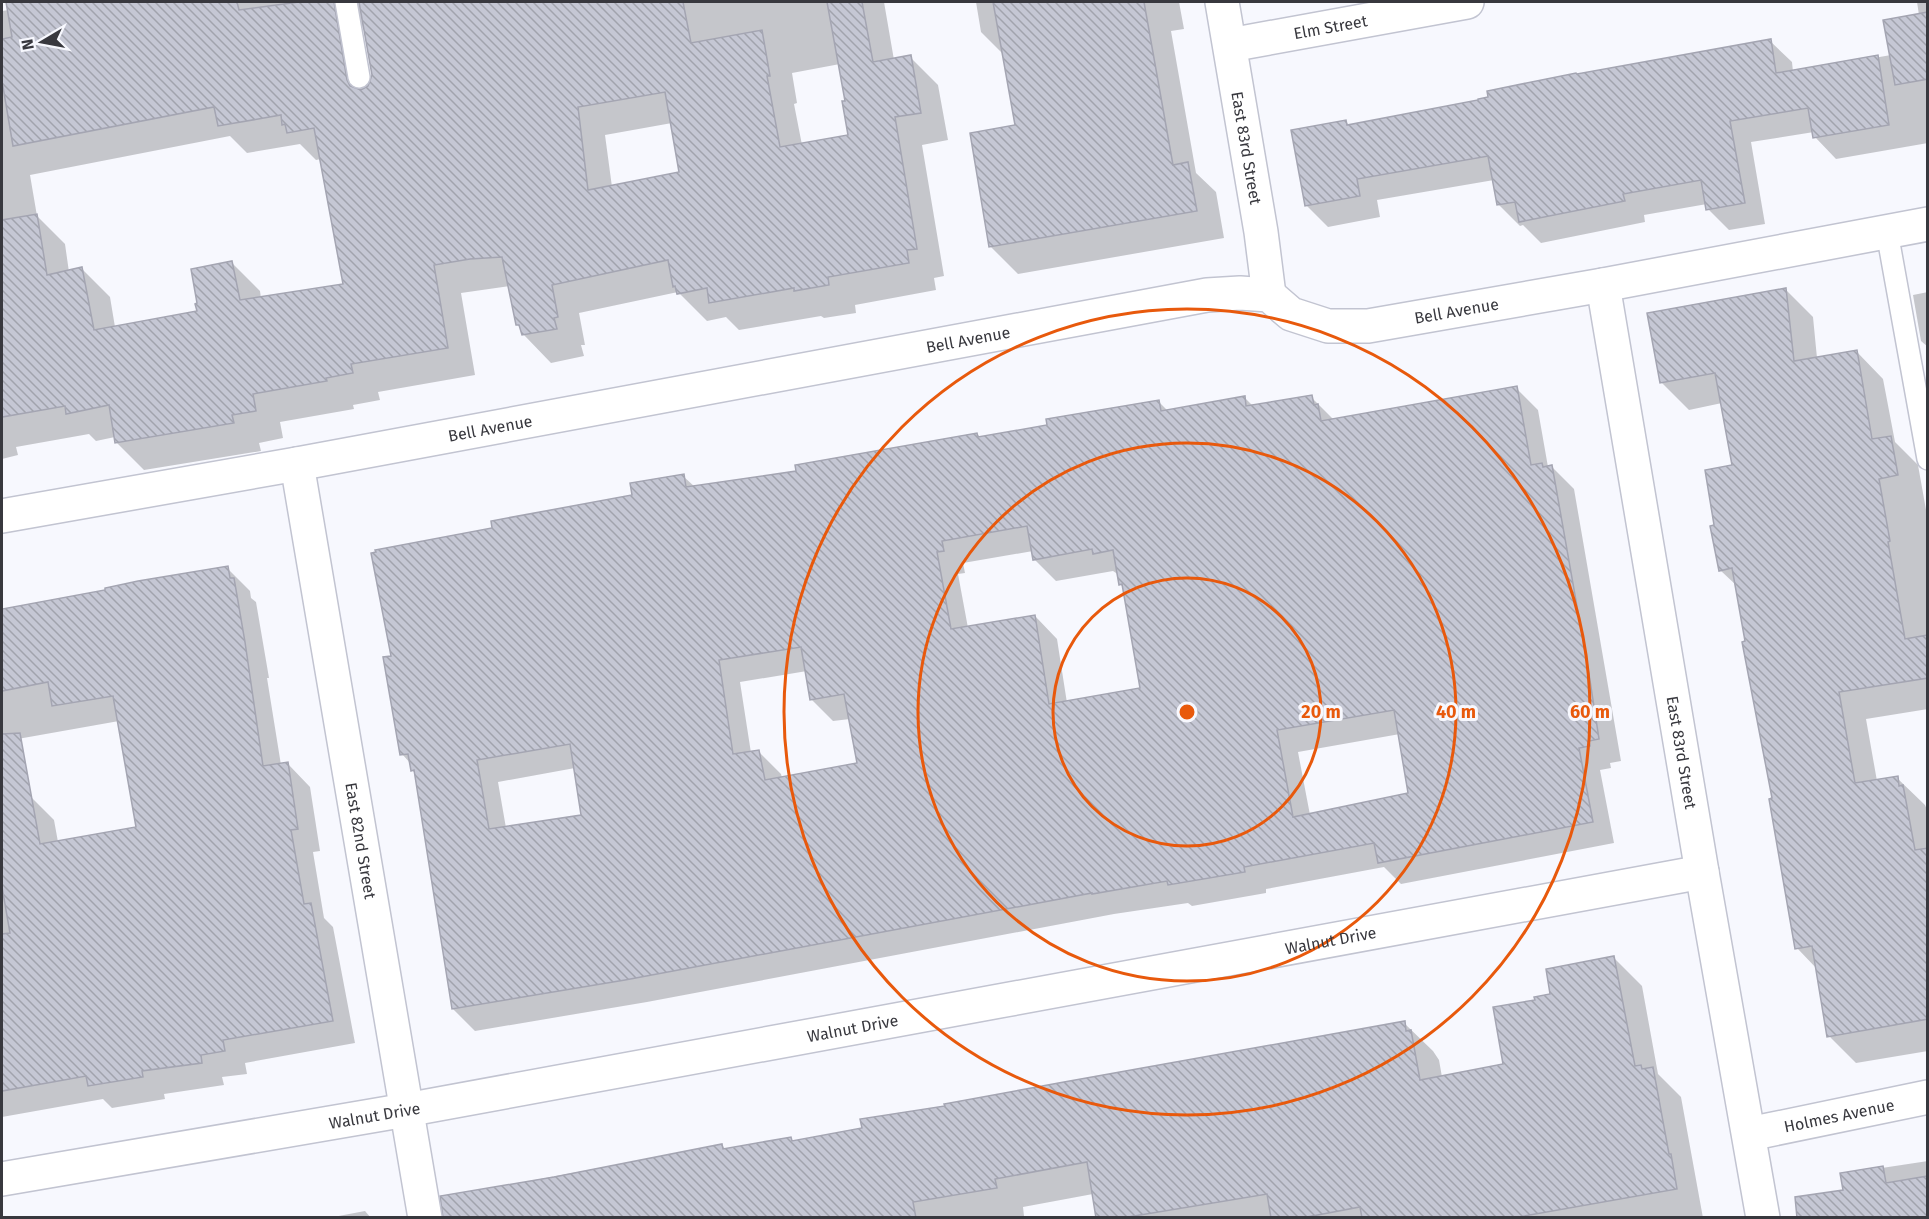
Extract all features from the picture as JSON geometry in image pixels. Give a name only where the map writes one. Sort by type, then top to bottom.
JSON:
[{"type":"street","name":"East 83rd Street","points":[[1222,2],[1259,220],[1269,295]]},
{"type":"street","name":"Elm Street","points":[[1230,45],[1467,2]]},
{"type":"street","name":"Bell Avenue","points":[[2,516],[297,464],[1207,295],[1240,293],[1269,295],[1291,314],[1328,326],[1368,326],[1928,224]]},
{"type":"street","name":"East 83rd Street","points":[[1603,285],[1763,1218]]},
{"type":"street","name":"East 82nd Street","points":[[297,464],[425,1218]]},
{"type":"street","name":"Walnut Drive","points":[[2,1179],[406,1110],[1702,872]]},
{"type":"street","name":"Holmes Avenue","points":[[1749,1134],[1928,1097]]},
{"type":"lane","points":[[346,2],[359,77]]},
{"type":"lane","points":[[1887,232],[1928,459]]},
{"type":"building","points":[[6,2],[237,2],[239,10],[299,2],[334,2],[347,80],[350,86],[361,90],[368,86],[372,75],[359,2],[683,2],[691,43],[762,30],[770,76],[767,76],[780,147],[848,135],[842,101],[845,101],[827,2],[862,2],[873,62],[911,55],[921,113],[895,117],[917,249],[907,250],[909,263],[828,277],[829,285],[794,291],[794,288],[709,303],[707,288],[677,294],[675,286],[673,287],[668,260],[552,285],[558,317],[554,318],[557,329],[522,335],[519,325],[516,325],[502,257],[434,265],[448,348],[351,364],[353,373],[326,378],[327,381],[253,394],[256,411],[232,415],[234,423],[115,443],[109,405],[66,414],[65,406],[2,417],[2,220],[37,214],[47,275],[82,267],[94,330],[197,311],[191,269],[232,261],[240,300],[343,284],[314,128],[287,133],[285,124],[282,125],[281,115],[218,126],[214,107],[13,146],[2,81],[2,39],[12,37]],"holes":[[[665,92],[679,172],[588,190],[578,107]]]},
{"type":"building","points":[[993,2],[1144,2],[1173,165],[1188,162],[1197,211],[989,247],[970,133],[1015,125]]},
{"type":"building","points":[[1928,12],[1928,79],[1895,85],[1883,20]]},
{"type":"building","points":[[1771,39],[1776,73],[1878,55],[1889,125],[1813,138],[1808,108],[1730,121],[1745,203],[1706,210],[1701,180],[1623,194],[1625,201],[1519,222],[1515,202],[1497,205],[1488,156],[1357,179],[1360,196],[1305,206],[1291,130],[1346,120],[1347,125],[1478,100],[1488,97],[1487,91]]},
{"type":"building","points":[[1786,288],[1794,361],[1857,350],[1872,439],[1891,436],[1898,475],[1879,479],[1905,639],[1928,635],[1928,678],[1839,692],[1855,783],[1898,776],[1899,786],[1903,785],[1915,850],[1928,848],[1928,1019],[1827,1037],[1812,946],[1795,949],[1769,799],[1772,798],[1742,642],[1745,641],[1732,568],[1719,571],[1710,526],[1714,525],[1705,470],[1732,465],[1715,373],[1660,383],[1647,313]]},
{"type":"building","points":[[1517,386],[1531,465],[1542,463],[1543,467],[1552,465],[1589,674],[1599,739],[1589,741],[1590,746],[1579,748],[1593,822],[1378,863],[1374,843],[1244,867],[1245,872],[1168,885],[1167,881],[1092,893],[625,980],[452,1009],[414,770],[411,771],[408,754],[400,755],[383,657],[391,656],[371,553],[376,552],[375,550],[492,528],[491,521],[632,495],[630,483],[684,474],[686,487],[796,471],[795,465],[977,433],[978,437],[1047,425],[1046,419],[1159,400],[1161,411],[1245,396],[1246,406],[1312,395],[1314,405],[1318,404],[1321,421]],"holes":[[[1027,526],[1033,560],[1092,549],[1093,554],[1113,550],[1119,585],[1122,584],[1140,688],[1049,704],[1035,615],[951,629],[937,552],[944,551],[942,541]],[[801,647],[810,700],[844,694],[857,763],[765,780],[759,750],[733,754],[719,660]],[[1394,710],[1408,793],[1293,817],[1277,730]],[[570,744],[581,815],[489,829],[477,760]]]},
{"type":"building","points":[[228,566],[230,578],[234,578],[263,766],[288,762],[298,829],[291,830],[304,904],[311,903],[333,1021],[223,1040],[225,1051],[201,1055],[202,1063],[142,1071],[143,1077],[88,1086],[86,1076],[2,1091],[2,934],[10,933],[2,887],[2,734],[20,733],[40,844],[136,827],[113,696],[52,706],[48,682],[2,691],[2,609],[105,590],[105,588],[138,581]]},
{"type":"building","points":[[1614,956],[1635,1066],[1641,1065],[1642,1069],[1653,1067],[1677,1189],[1513,1218],[1362,1218],[1360,1207],[1302,1218],[1271,1218],[1267,1194],[1122,1218],[1096,1218],[1087,1162],[995,1179],[997,1188],[913,1202],[916,1218],[443,1218],[440,1196],[554,1177],[722,1144],[723,1149],[791,1137],[792,1141],[862,1128],[860,1119],[945,1106],[944,1104],[1405,1021],[1406,1031],[1411,1030],[1420,1080],[1503,1064],[1493,1007],[1535,1000],[1534,997],[1550,994],[1546,969]]},
{"type":"building","points":[[1883,1166],[1886,1183],[1928,1176],[1928,1218],[1797,1218],[1795,1197],[1843,1190],[1840,1173]]}]
